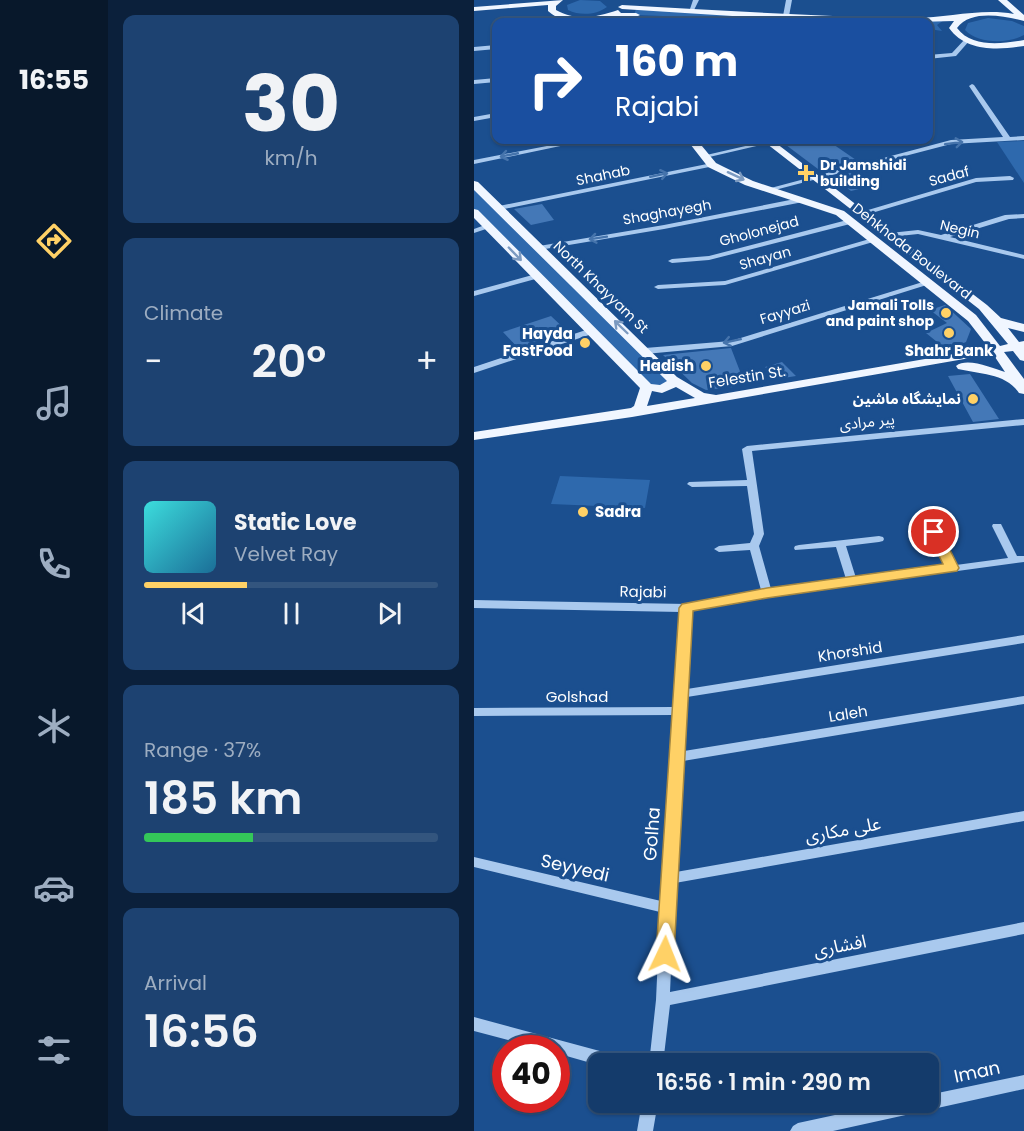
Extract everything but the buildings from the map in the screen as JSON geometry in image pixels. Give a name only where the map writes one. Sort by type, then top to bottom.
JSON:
[{"type":"main road","points":[[976,15],[980,4],[997,5],[1003,1],[1024,19]]},
{"type":"main road","points":[[609,16],[620,3],[691,11],[850,18]]},
{"type":"main road","points":[[474,12],[555,4],[569,18]]},
{"type":"main road","points":[[933,19],[1001,14],[1024,19]]},
{"type":"main road","points":[[602,18],[609,16],[684,18]]},
{"type":"main road","points":[[956,34],[954,25],[964,18]]},
{"type":"main road","points":[[935,30],[956,34],[967,40],[987,45],[1024,43]]},
{"type":"main road","points":[[1010,45],[1024,48]]},
{"type":"main road","name":"Dehkhoda Boulevard","points":[[695,144],[709,160],[749,183],[840,213],[851,220],[982,329],[1021,386]]},
{"type":"main road","name":"Dehkhoda Boulevard","points":[[777,144],[816,178],[983,307],[998,321],[1022,351]]},
{"type":"main road","name":"North Khayyam St","points":[[474,184],[673,380],[700,396],[716,399]]},
{"type":"main road","points":[[474,212],[647,387],[666,388],[673,384],[673,380]]},
{"type":"main road","points":[[998,321],[1024,328]]},
{"type":"main road","points":[[958,362],[971,351],[982,329]]},
{"type":"main road","points":[[958,362],[1022,351]]},
{"type":"main road","points":[[958,362],[984,369],[1021,386]]},
{"type":"main road","name":"Felestin St.","points":[[474,436],[958,362]]},
{"type":"main road","name":"Felestin St.","points":[[474,444],[612,424],[958,362]]},
{"type":"main road","points":[[632,413],[640,408],[647,387]]},
{"type":"street","points":[[691,11],[696,0]]},
{"type":"street","points":[[786,16],[789,0]]},
{"type":"street","points":[[933,57],[954,55],[967,40]]},
{"type":"street","points":[[474,49],[492,47]]},
{"type":"street","points":[[474,82],[492,80]]},
{"type":"street","points":[[972,86],[1008,139]]},
{"type":"street","points":[[474,119],[492,116]]},
{"type":"street","points":[[771,189],[951,142],[1024,138]]},
{"type":"street","points":[[474,162],[566,144]]},
{"type":"street","name":"Shahab","points":[[499,208],[709,160],[759,144]]},
{"type":"street","name":"Sadaf","points":[[861,213],[976,180],[1010,178]]},
{"type":"street","name":"Shaghayegh","points":[[539,248],[664,227],[800,200]]},
{"type":"street","points":[[939,238],[1008,217],[1024,216]]},
{"type":"street","name":"Gholonejad","points":[[672,261],[709,258],[851,220]]},
{"type":"street","points":[[474,231],[488,227]]},
{"type":"street","name":"Negin","points":[[890,235],[918,232],[1024,257]]},
{"type":"street","name":"Shayan","points":[[658,287],[725,283],[876,240]]},
{"type":"street","points":[[474,294],[536,276]]},
{"type":"street","name":"Fayyazi","points":[[645,351],[732,343],[929,283]]},
{"type":"street","points":[[474,370],[592,331]]},
{"type":"street","name":"پیر مرادی","points":[[750,483],[747,449],[1024,422]]},
{"type":"street","points":[[692,484],[750,483],[759,534],[754,546],[767,593]]},
{"type":"street","points":[[998,526],[1019,559]]},
{"type":"street","points":[[934,532],[952,568]]},
{"type":"street","points":[[800,548],[879,539]]},
{"type":"street","points":[[840,543],[852,581]]},
{"type":"street","points":[[719,549],[754,546]]},
{"type":"street","name":"Rajabi","points":[[474,604],[687,608],[767,593],[1019,559]]},
{"type":"street","name":"Golha","points":[[657,1053],[663,1000],[687,608]]},
{"type":"street","name":"Khorshid","points":[[681,694],[1024,639]]},
{"type":"street","name":"Laleh","points":[[677,757],[1024,700]]},
{"type":"street","name":"Golshad","points":[[474,712],[680,711]]},
{"type":"street","name":"علی مکاری","points":[[669,879],[1024,816]]},
{"type":"street","name":"Seyyedi","points":[[474,862],[667,908]]},
{"type":"street","name":"افشاری","points":[[663,1000],[1024,928]]},
{"type":"street","points":[[474,1024],[588,1055]]},
{"type":"street","name":"Iman","points":[[798,1131],[1024,1082]]},
{"type":"street","points":[[645,1131],[648,1113]]},
{"type":"shaded area","points":[[580,0],[600,1],[607,7],[588,14],[568,10],[567,5]]},
{"type":"shaded area","points":[[636,9],[803,17],[947,18],[937,25],[942,31],[933,30],[933,18],[719,18],[634,15]]},
{"type":"shaded area","points":[[988,18],[1012,21],[1024,26],[1024,35],[1010,40],[993,41],[977,38],[965,30],[968,23]]},
{"type":"shaded area","points":[[1024,141],[1024,183],[997,142]]},
{"type":"shaded area","points":[[474,184],[673,380],[656,389],[474,212]]},
{"type":"shaded area","points":[[560,476],[650,480],[645,508],[551,504]]},
{"type":"place","name":"Dr Jamshidi building","points":[[806,173]]},
{"type":"place","name":"Jamali Tolls and paint shop","points":[[946,313]]},
{"type":"place","name":"Shahr Bank","points":[[949,333]]},
{"type":"place","name":"Hayda FastFood","points":[[585,343]]},
{"type":"place","name":"Hadish","points":[[706,366]]},
{"type":"place","name":"نمایشگاه ماشین","points":[[973,399]]},
{"type":"place","name":"Sadra","points":[[583,512]]},
{"type":"route","points":[[665,954],[687,608],[767,593],[952,568],[934,532]]}]
